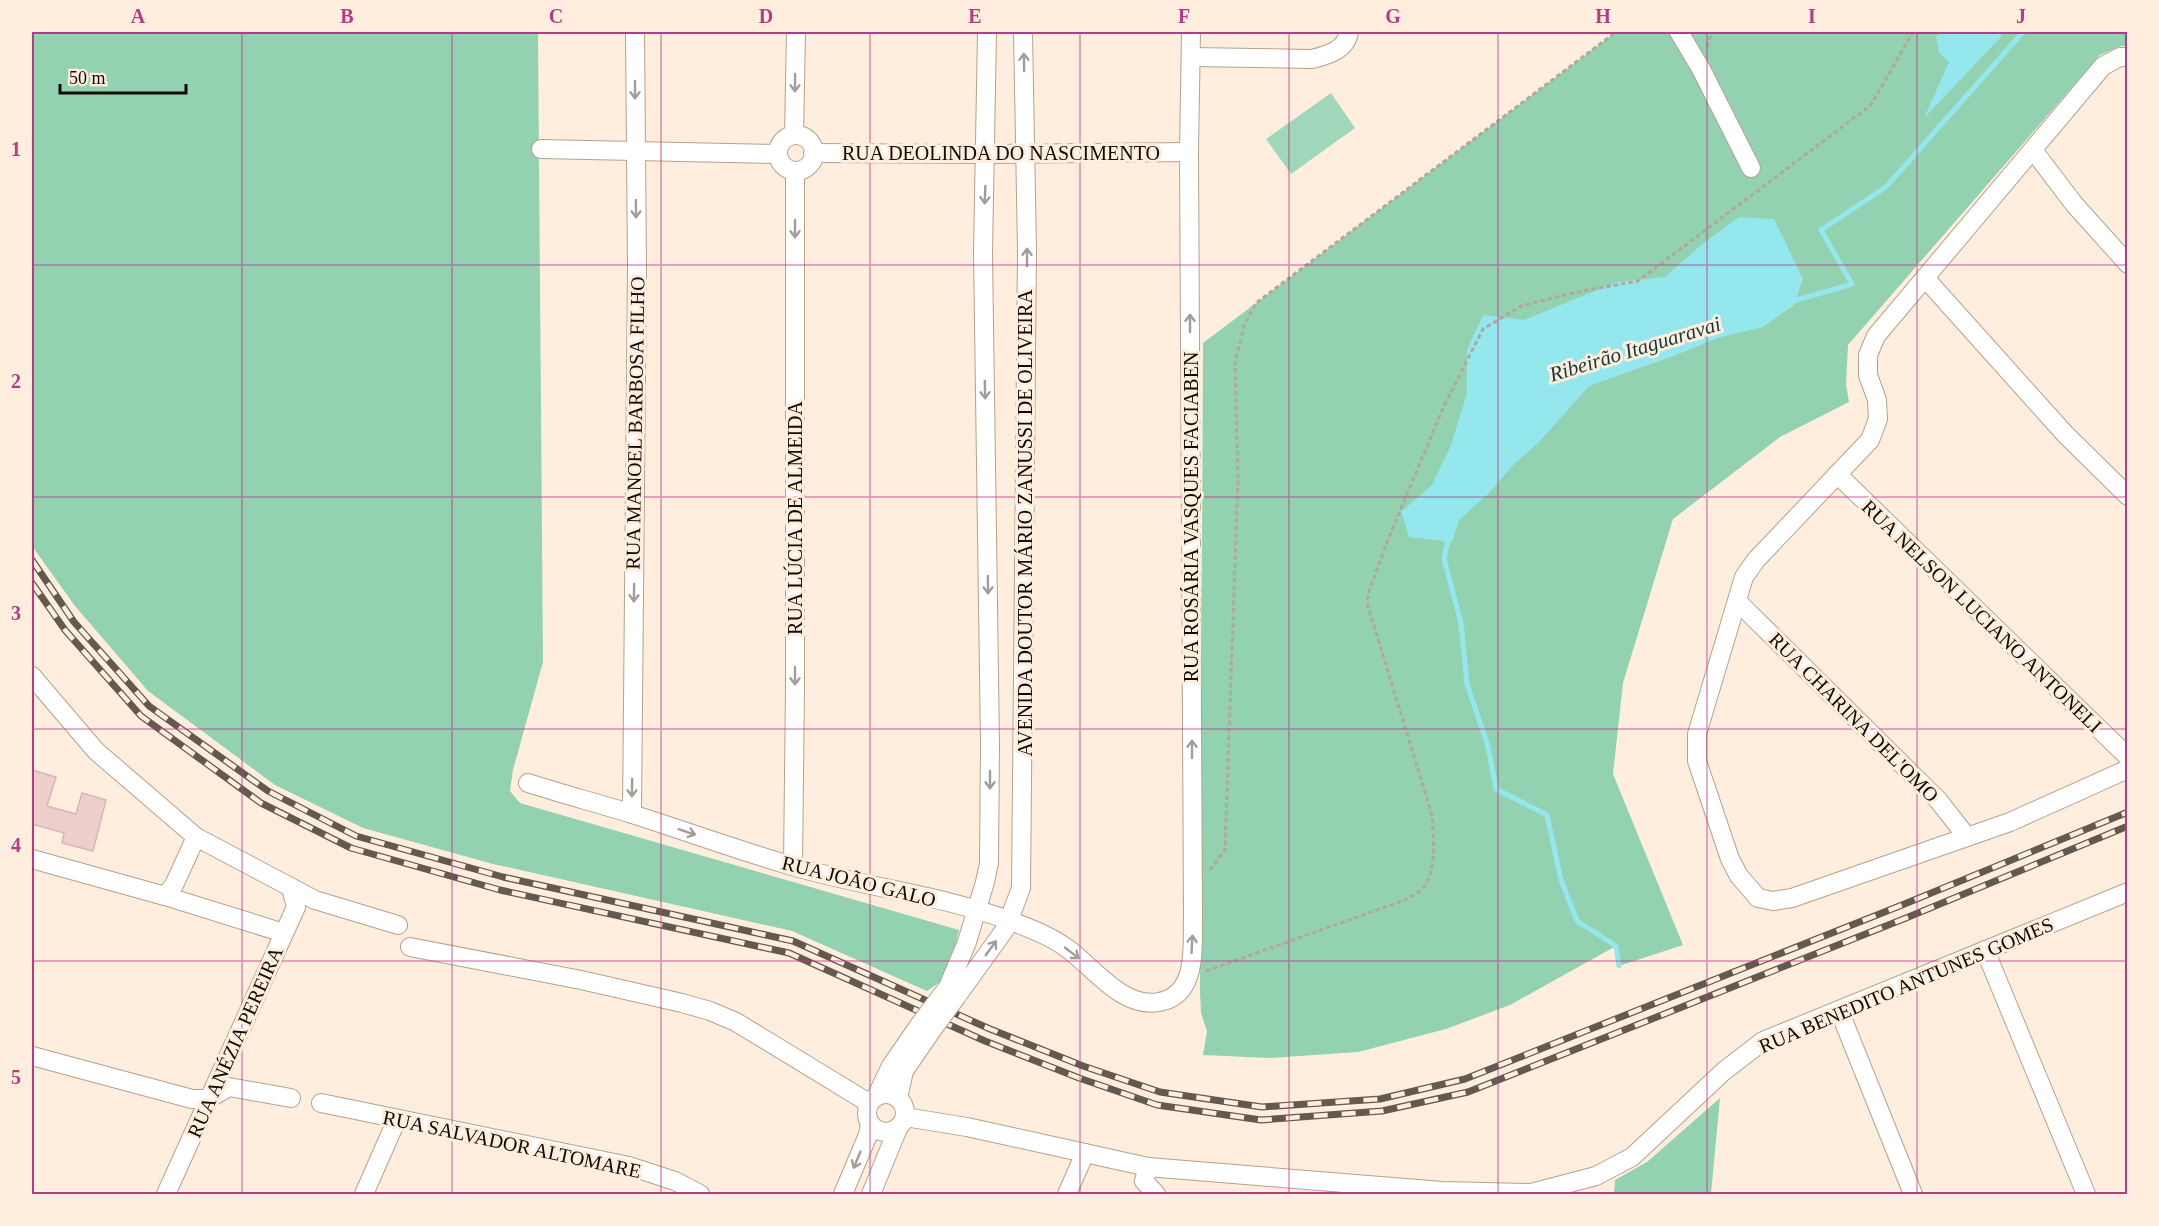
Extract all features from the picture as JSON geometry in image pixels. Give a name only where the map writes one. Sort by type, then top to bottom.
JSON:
[{"type":"street","name":"RUA MANOEL BARBOSA FILHO","points":[[632,814],[637,267],[635,32]]},
{"type":"street","points":[[794,135],[796,32]]},
{"type":"street","name":"AVENIDA DOUTOR MÁRIO ZANUSSI DE OLIVEIRA","points":[[952,991],[989,863],[990,745],[983,253],[987,32]]},
{"type":"street","name":"AVENIDA DOUTOR MÁRIO ZANUSSI DE OLIVEIRA","points":[[952,991],[1006,928],[1021,888],[1027,251],[1023,32]]},
{"type":"street","name":"RUA ROSÁRIA VASQUES FACIABEN","points":[[1190,976],[1193,893],[1189,152],[1191,32]]},
{"type":"street","points":[[1191,57],[1312,59],[1331,54],[1342,46],[1349,32]]},
{"type":"street","points":[[1679,32],[1701,69],[1751,168]]},
{"type":"street","points":[[2127,57],[2120,57],[2103,66],[1876,336],[1868,355],[1868,375],[1877,400],[1878,419],[1870,440],[1756,560],[1744,577],[1697,734],[1697,760],[1731,859],[1739,876],[1758,898],[1773,901],[1792,898],[2010,822],[2127,769]]},
{"type":"street","points":[[794,135],[808,140],[813,153],[808,166],[795,171],[782,165],[778,154],[785,138],[794,135]]},
{"type":"street","points":[[541,149],[778,154]]},
{"type":"street","points":[[2032,150],[2073,204],[2127,264]]},
{"type":"street","name":"RUA DEOLINDA DO NASCIMENTO","points":[[813,153],[1189,152]]},
{"type":"street","name":"RUA LÚCIA DE ALMEIDA","points":[[793,866],[795,171]]},
{"type":"street","points":[[1925,278],[2065,434],[2127,496]]},
{"type":"street","name":"RUA NELSON LUCIANO ANTONELI","points":[[1837,474],[2127,757]]},
{"type":"street","name":"RUA CHARINA DEL'OMO","points":[[1737,601],[1938,800],[1967,837]]},
{"type":"street","points":[[32,676],[96,751],[196,837],[315,900],[398,925]]},
{"type":"street","name":"RUA JOÃO GALO","points":[[528,783],[793,866],[1009,920],[1041,933],[1067,948],[1112,986],[1146,1004],[1162,1002],[1173,996],[1183,989],[1190,976]]},
{"type":"street","points":[[165,896],[174,885],[196,837]]},
{"type":"street","points":[[32,859],[165,896],[284,933]]},
{"type":"street","name":"RUA ANÉZIA PEREIRA","points":[[166,1194],[296,908],[291,888]]},
{"type":"street","name":"RUA BENEDITO ANTUNES GOMES","points":[[902,1121],[967,1127],[1148,1167],[1442,1191],[1531,1192],[1596,1176],[1632,1157],[1724,1071],[1763,1041],[2127,892]]},
{"type":"street","points":[[410,947],[581,980],[710,1011],[736,1022],[873,1099],[888,1094],[898,1098],[904,1107],[902,1121],[871,1194]]},
{"type":"street","points":[[1985,950],[2086,1194]]},
{"type":"street","points":[[902,1121],[890,1132],[878,1131],[870,1124],[866,1113],[891,1066],[926,1027],[952,991]]},
{"type":"street","points":[[1839,1010],[1913,1194]]},
{"type":"street","points":[[898,1098],[904,1071],[926,1027]]},
{"type":"street","points":[[32,1056],[192,1099],[208,1099],[229,1087],[291,1098]]},
{"type":"street","name":"RUA SALVADOR ALTOMARE","points":[[321,1103],[629,1166],[675,1181],[700,1194]]},
{"type":"street","points":[[364,1194],[398,1119]]},
{"type":"street","points":[[843,1194],[868,1135],[870,1124]]},
{"type":"street","points":[[1067,1194],[1084,1153]]},
{"type":"street","points":[[1148,1167],[1144,1181],[1156,1194]]},
{"type":"path","points":[[1193,893],[1225,850],[1238,478],[1235,362],[1245,323],[1256,303],[1616,32]]},
{"type":"path","points":[[1190,976],[1406,900],[1424,888],[1434,850],[1432,815],[1367,603],[1369,591],[1387,542],[1443,408],[1483,329],[1521,306],[1572,293],[1638,281],[1871,105],[1912,32]]},
{"type":"green space","points":[[32,32],[538,32],[543,662],[513,770],[510,791],[520,803],[959,930],[952,960],[944,979],[927,991],[792,931],[493,864],[363,828],[275,785],[148,691],[75,606],[32,546]]},
{"type":"green space","points":[[1616,32],[2127,32],[2127,46],[2121,46],[2100,55],[1848,345],[1846,384],[1849,402],[1780,437],[1673,519],[1623,683],[1613,774],[1683,945],[1619,966],[1616,946],[1510,1005],[1446,1029],[1358,1052],[1270,1058],[1203,1055],[1207,1031],[1201,1013],[1200,992],[1203,343]]},
{"type":"green space","points":[[1331,93],[1355,128],[1291,174],[1266,139]]},
{"type":"green space","points":[[1720,1098],[1711,1194],[1614,1194],[1615,1180],[1647,1162]]},
{"type":"water","points":[[1944,32],[2003,32],[2000,38],[1924,118],[1949,62],[1939,53],[1936,36]]},
{"type":"water","points":[[1739,217],[1774,219],[1803,279],[1794,305],[1763,327],[1718,338],[1589,386],[1540,441],[1459,520],[1452,542],[1409,537],[1401,512],[1432,485],[1451,445],[1467,393],[1467,350],[1483,315],[1524,320],[1617,282],[1665,277],[1700,246]]},
{"type":"building","points":[[32,770],[56,777],[47,806],[76,814],[82,793],[106,800],[93,851],[62,843],[64,833],[32,824]]},
{"type":"waterway","name":"Ribeirão Itaguaravai","points":[[1790,302],[1852,284],[1821,230],[1886,187],[2023,32]]},
{"type":"waterway","name":"Ribeirão Itaguaravai","points":[[1449,534],[1444,559],[1461,623],[1467,684],[1488,746],[1496,789],[1547,815],[1561,880],[1577,921],[1616,946],[1619,966]]},
{"type":"railway","points":[[32,560],[74,622],[149,706],[268,791],[356,836],[503,877],[793,941],[990,1029],[1083,1066],[1160,1092],[1262,1107],[1380,1099],[1465,1079],[1902,905],[2128,812]]},
{"type":"railway","points":[[32,583],[65,630],[141,716],[261,803],[351,848],[500,890],[789,953],[985,1041],[1079,1078],[1157,1105],[1261,1120],[1382,1111],[1468,1092],[1906,918],[2128,826]]}]
